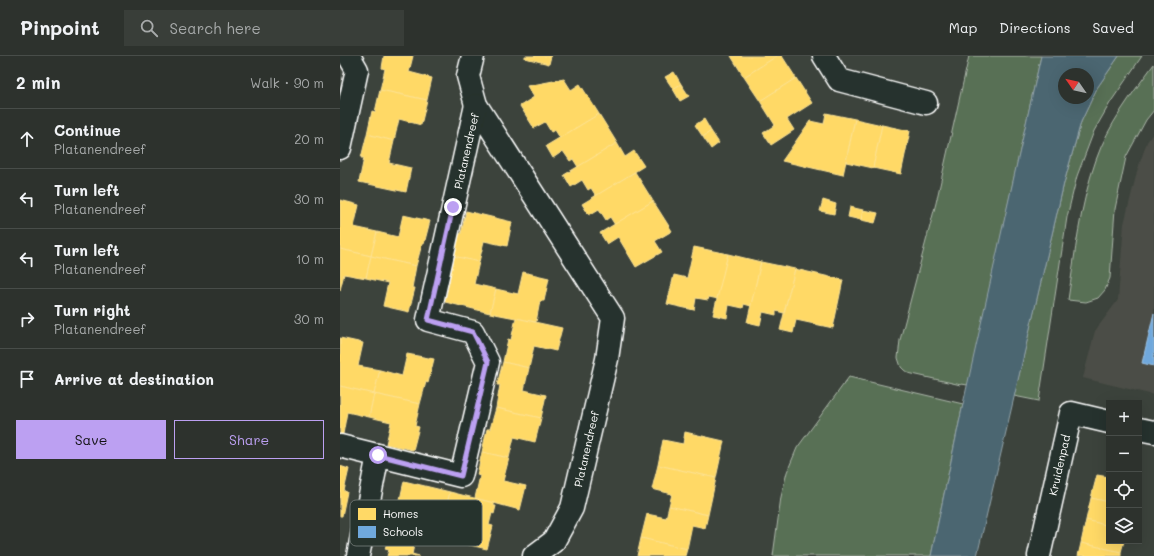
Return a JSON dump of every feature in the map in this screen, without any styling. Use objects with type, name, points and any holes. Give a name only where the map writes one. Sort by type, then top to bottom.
[{"type":"street","points":[[340,148],[357,70],[349,56]]},
{"type":"street","name":"Platanendreef","points":[[473,56],[468,76],[476,105],[613,318],[607,359],[572,508],[557,549],[534,556]]},
{"type":"street","points":[[824,56],[839,80],[926,103]]},
{"type":"street","name":"Platanendreef","points":[[340,446],[461,476],[488,362],[473,332],[428,320],[476,105]]},
{"type":"street","name":"Kruidenpad","points":[[1039,556],[1071,413],[1106,421]]},
{"type":"street","points":[[1142,430],[1154,432]]},
{"type":"street","points":[[369,500],[378,455]]},
{"type":"street","points":[[358,556],[360,546]]},
{"type":"shaded area","points":[[1154,132],[1154,395],[1083,378],[1095,331],[1118,300],[1124,224],[1138,168],[1147,142]]},
{"type":"green space","points":[[969,56],[1041,56],[968,385],[961,385],[908,373],[901,367],[898,358],[900,340],[936,203]]},
{"type":"green space","points":[[1119,56],[1142,56],[1110,103],[1094,131],[1077,176],[1067,217],[1039,401],[1014,396],[1064,183],[1081,122],[1089,104],[1094,104],[1094,94]]},
{"type":"green space","points":[[1154,64],[1154,110],[1146,120],[1126,157],[1115,209],[1110,278],[1105,290],[1098,298],[1086,302],[1068,300],[1082,212],[1090,177],[1096,160],[1114,122],[1129,98]]},
{"type":"green space","points":[[849,377],[963,404],[931,556],[773,556],[781,497],[787,472],[797,448]]},
{"type":"water","points":[[1041,56],[1119,56],[1094,94],[1094,68],[1058,68],[1058,104],[1089,104],[1081,122],[1064,183],[977,556],[931,556],[963,404]]},
{"type":"building: Homes","points":[[384,56],[413,56],[409,72],[432,78],[427,100],[380,90],[385,69],[382,68]]},
{"type":"building: Homes","points":[[525,56],[551,56],[549,64],[525,58]]},
{"type":"building: Homes","points":[[731,56],[777,56],[744,77]]},
{"type":"building: Homes","points":[[777,56],[782,56],[796,78],[760,101],[744,77]]},
{"type":"building: Homes","points":[[674,72],[681,84],[673,89],[665,77]]},
{"type":"building: Homes","points":[[796,78],[812,103],[787,119],[794,130],[771,145],[763,133],[775,125],[760,101]]},
{"type":"building: Homes","points":[[564,79],[571,90],[580,84],[599,114],[560,138],[555,130],[551,132],[545,122],[534,128],[520,106],[534,97],[527,86]]},
{"type":"building: Homes","points":[[681,84],[689,96],[680,101],[673,89]]},
{"type":"building: Homes","points":[[380,90],[427,100],[421,125],[399,119],[394,141],[367,134],[372,111],[375,112]]},
{"type":"building: Homes","points":[[826,113],[855,119],[843,175],[782,161],[810,121],[824,124]]},
{"type":"building: Homes","points":[[599,114],[617,143],[578,167],[573,159],[570,161],[563,151],[553,158],[546,146]]},
{"type":"building: Homes","points":[[704,119],[711,131],[703,137],[695,125]]},
{"type":"building: Homes","points":[[855,119],[882,125],[873,168],[846,162]]},
{"type":"building: Homes","points":[[882,125],[910,131],[901,174],[873,168]]},
{"type":"building: Homes","points":[[711,131],[719,143],[711,149],[703,137]]},
{"type":"building: Homes","points":[[367,134],[394,141],[389,163],[411,168],[406,192],[359,182],[364,158],[361,158]]},
{"type":"building: Homes","points":[[617,143],[625,157],[634,151],[644,166],[596,196],[591,188],[588,190],[582,180],[571,187],[564,175]]},
{"type":"building: Homes","points":[[635,172],[653,201],[615,225],[610,217],[606,220],[599,209],[589,215],[582,204]]},
{"type":"building: Homes","points":[[340,200],[359,205],[354,227],[377,232],[371,256],[340,249]]},
{"type":"building: Homes","points":[[823,200],[836,204],[834,214],[820,211]]},
{"type":"building: Homes","points":[[653,201],[672,231],[655,241],[662,252],[636,267],[618,237],[607,244],[600,233]]},
{"type":"building: Homes","points":[[850,207],[863,210],[861,220],[848,217]]},
{"type":"building: Homes","points":[[863,210],[878,213],[875,223],[861,220]]},
{"type":"building: Homes","points":[[466,211],[512,222],[507,246],[484,241],[479,262],[453,256],[458,233],[461,234]]},
{"type":"building: Homes","points":[[403,215],[430,221],[416,266],[371,256],[377,232],[398,237]]},
{"type":"building: Homes","points":[[694,247],[728,254],[718,299],[709,297],[708,300],[696,298],[694,310],[667,304],[674,275],[687,278]]},
{"type":"building: Homes","points":[[340,249],[371,256],[366,278],[344,274],[340,290]]},
{"type":"building: Homes","points":[[728,254],[761,262],[751,306],[744,304],[743,308],[729,305],[727,318],[713,315]]},
{"type":"building: Homes","points":[[371,256],[416,266],[412,288],[415,288],[409,312],[383,306],[388,283],[366,278]]},
{"type":"building: Homes","points":[[453,256],[479,262],[474,284],[496,289],[490,313],[445,302],[450,279],[447,279]]},
{"type":"building: Homes","points":[[761,262],[795,269],[784,313],[776,311],[776,315],[763,312],[760,325],[747,322]]},
{"type":"building: Homes","points":[[795,269],[843,280],[833,328],[796,320],[793,333],[780,330]]},
{"type":"building: Homes","points":[[523,272],[549,278],[544,301],[540,301],[536,322],[490,313],[496,289],[518,294]]},
{"type":"building: Homes","points":[[516,318],[562,328],[556,351],[534,346],[529,368],[503,362],[508,339],[511,340]]},
{"type":"building: Homes","points":[[340,338],[363,343],[358,366],[380,370],[374,394],[340,386]]},
{"type":"building: Homes","points":[[407,354],[434,359],[428,383],[426,382],[420,404],[374,394],[380,370],[402,376]]},
{"type":"building: Homes","points":[[503,362],[529,368],[524,390],[546,395],[541,418],[496,408],[500,385],[497,385]]},
{"type":"building: Homes","points":[[340,386],[374,394],[369,417],[347,412],[343,434],[340,434]]},
{"type":"building: Homes","points":[[374,394],[420,404],[415,426],[419,427],[413,450],[386,444],[391,422],[369,417]]},
{"type":"building: Homes","points":[[496,408],[541,418],[535,442],[514,437],[509,458],[482,452],[487,429],[490,429]]},
{"type":"building: Homes","points":[[685,432],[724,441],[716,478],[658,465],[663,440],[683,444]]},
{"type":"building: Homes","points":[[482,452],[509,458],[503,481],[526,486],[520,510],[475,498],[480,476],[477,475]]},
{"type":"building: Homes","points":[[658,465],[716,478],[708,515],[669,506],[672,494],[652,489]]},
{"type":"building: Homes","points":[[340,466],[349,469],[344,491],[347,492],[342,516],[340,516]]},
{"type":"building: Homes","points":[[1097,475],[1106,476],[1106,501],[1091,498]]},
{"type":"building: Homes","points":[[404,481],[450,492],[448,500],[400,500]]},
{"type":"building: Homes","points":[[450,492],[482,500],[448,500]]},
{"type":"building: Homes","points":[[1091,498],[1106,501],[1106,525],[1086,520]]},
{"type":"building: Homes","points":[[482,500],[494,503],[494,506],[496,506],[494,514],[492,513],[489,525],[493,526],[487,549],[474,546],[482,546]]},
{"type":"building: Homes","points":[[669,506],[708,515],[705,528],[692,525],[687,549],[641,538],[647,514],[666,518]]},
{"type":"building: Homes","points":[[1086,520],[1106,525],[1106,544],[1123,544],[1121,552],[1081,543]]},
{"type":"building: Homes","points":[[641,538],[687,549],[685,556],[637,556]]},
{"type":"building: Homes","points":[[1081,543],[1121,552],[1121,556],[1078,556]]},
{"type":"building: Homes","points":[[386,546],[414,546],[412,554],[419,556],[387,556],[389,550],[385,549]]},
{"type":"building: Schools","points":[[1154,313],[1154,366],[1142,363]]},
{"type":"route","points":[[378,455],[461,476],[488,362],[473,332],[428,320],[453,207]]}]
